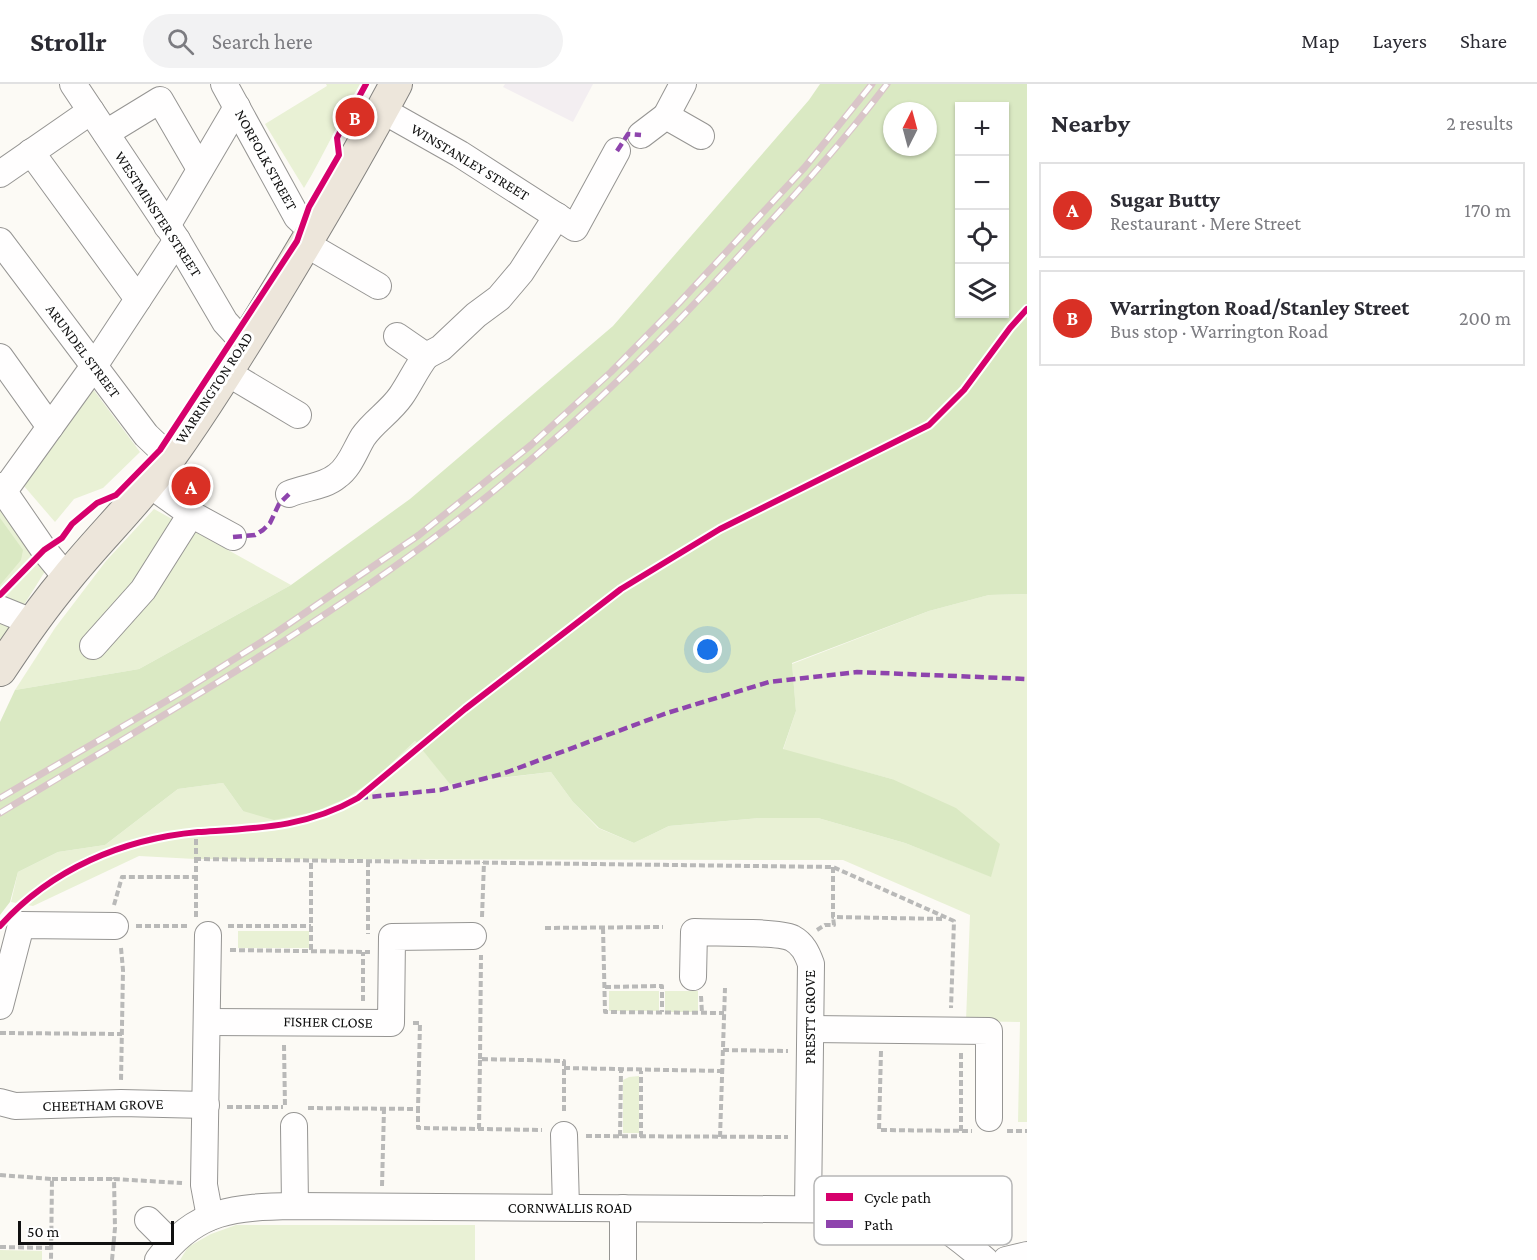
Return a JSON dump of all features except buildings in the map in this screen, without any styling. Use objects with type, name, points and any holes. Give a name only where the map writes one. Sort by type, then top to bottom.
[{"type":"main road","name":"WARRINGTON ROAD","points":[[0,670],[32,622],[67,578],[170,457],[309,238],[389,97]]},
{"type":"street","name":"WESTMINSTER STREET","points":[[73,84],[172,233],[225,322],[236,334],[247,339]]},
{"type":"street","name":"NORFOLK STREET","points":[[224,84],[309,238],[378,286]]},
{"type":"street","points":[[641,135],[666,116],[683,84]]},
{"type":"street","name":"WINSTANLEY STREET","points":[[389,97],[460,154],[566,222]]},
{"type":"street","points":[[106,133],[160,100],[200,169]]},
{"type":"street","points":[[67,578],[44,550],[2,488],[94,366],[138,298],[172,233],[200,169],[237,107]]},
{"type":"street","points":[[0,174],[91,111]]},
{"type":"street","points":[[666,116],[701,136]]},
{"type":"street","points":[[289,494],[337,477],[345,470],[363,437],[389,411],[426,356],[441,348],[476,315],[499,298],[566,222],[617,151]]},
{"type":"street","points":[[31,152],[138,298]]},
{"type":"street","name":"ARUNDEL STREET","points":[[0,241],[146,435],[170,457]]},
{"type":"street","points":[[397,336],[426,356]]},
{"type":"street","points":[[0,357],[50,427]]},
{"type":"street","points":[[226,372],[298,415]]},
{"type":"street","points":[[148,484],[191,514],[233,537]]},
{"type":"street","points":[[93,646],[143,590],[191,514]]},
{"type":"street","points":[[0,609],[32,622]]},
{"type":"street","points":[[0,1006],[21,925],[111,926]]},
{"type":"street","name":"PRESTT GROVE","points":[[693,977],[694,932],[783,935],[791,938],[803,948],[810,964],[808,1209]]},
{"type":"street","points":[[380,952],[392,937],[479,936]]},
{"type":"street","points":[[210,1217],[204,1185],[207,1022],[212,937]]},
{"type":"street","name":"FISHER CLOSE","points":[[207,1022],[391,1023],[380,952]]},
{"type":"street","points":[[810,1040],[881,1030],[989,1031],[989,1126]]},
{"type":"street","name":"CHEETHAM GROVE","points":[[1,1110],[15,1106],[121,1103],[206,1106]]},
{"type":"street","points":[[295,1112],[295,1206]]},
{"type":"street","points":[[564,1135],[566,1208]]},
{"type":"street","name":"CORNWALLIS ROAD","points":[[165,1251],[196,1223],[210,1217],[250,1208],[295,1206],[814,1209]]},
{"type":"street","points":[[623,1208],[623,1260]]},
{"type":"street","points":[[148,1220],[165,1251]]},
{"type":"street","name":"CORNWALLIS ROAD","points":[[966,1245],[985,1260]]},
{"type":"street","points":[[1006,1260],[1027,1255]]},
{"type":"path","points":[[111,926],[196,926],[196,832]]},
{"type":"path","points":[[186,834],[207,832]]},
{"type":"path","points":[[195,859],[833,867],[954,921],[955,1031],[961,1131]]},
{"type":"path","points":[[311,860],[311,950]]},
{"type":"path","points":[[212,937],[311,950],[380,952],[368,861]]},
{"type":"path","points":[[479,1129],[479,936],[484,862]]},
{"type":"path","points":[[833,867],[833,917],[949,919]]},
{"type":"path","points":[[121,1103],[123,970],[120,938],[111,926],[122,878],[195,878]]},
{"type":"path","points":[[212,937],[311,926]]},
{"type":"path","points":[[545,928],[663,927]]},
{"type":"path","points":[[603,928],[605,1012],[724,1013]]},
{"type":"path","points":[[362,1023],[363,952]]},
{"type":"path","points":[[605,987],[662,986],[662,1012]]},
{"type":"path","points":[[720,1137],[724,988]]},
{"type":"path","points":[[284,1021],[295,1112]]},
{"type":"path","points":[[391,1023],[420,1023],[418,1128],[540,1129],[564,1135],[641,1137],[809,1137]]},
{"type":"path","points":[[881,1030],[879,1130],[961,1131],[989,1126],[1027,1131]]},
{"type":"path","points":[[0,1033],[123,1034]]},
{"type":"path","points":[[723,1050],[810,1040]]},
{"type":"path","points":[[480,1059],[564,1061],[564,1135]]},
{"type":"path","points":[[564,1068],[722,1071]]},
{"type":"path","points":[[620,1136],[621,1070]]},
{"type":"path","points":[[641,1071],[641,1137]]},
{"type":"path","points":[[206,1106],[295,1112],[418,1109]]},
{"type":"path","points":[[382,1207],[384,1109]]},
{"type":"path","points":[[0,1175],[52,1179],[114,1179]]},
{"type":"path","points":[[51,1260],[52,1179]]},
{"type":"path","points":[[0,1247],[51,1248]]},
{"type":"shaded area","points":[[505,84],[593,84],[573,122],[503,87]]},
{"type":"green space","points":[[326,84],[360,84],[304,188],[265,124],[327,86]]},
{"type":"green space","points":[[820,84],[1027,84],[1027,594],[989,595],[929,611],[792,663],[796,711],[783,749],[892,779],[956,808],[1000,844],[991,877],[905,843],[818,818],[760,818],[669,826],[634,843],[599,828],[573,802],[551,772],[450,784],[415,741],[377,777],[347,798],[314,812],[274,820],[243,811],[223,783],[178,789],[105,845],[58,852],[18,872],[10,902],[0,915],[0,722],[15,690],[139,669],[291,585],[410,499],[613,326],[809,100]]},
{"type":"green space","points":[[90,385],[140,452],[103,488],[74,499],[55,522],[18,479]]},
{"type":"green space","points":[[0,486],[49,565],[0,643]]},
{"type":"green space","points":[[154,509],[291,585],[139,669],[15,690],[55,628],[106,561]]},
{"type":"green space","points":[[0,518],[23,550],[21,560],[0,585]]},
{"type":"green space","points":[[1027,594],[1027,1122],[1018,1122],[1020,1022],[966,1021],[970,915],[843,860],[195,859],[139,856],[33,906],[11,902],[18,872],[58,852],[105,845],[178,789],[223,783],[243,811],[377,777],[415,741],[451,784],[551,772],[573,802],[598,828],[634,843],[669,826],[760,818],[818,818],[905,843],[990,876],[892,779],[783,750],[796,711],[792,664],[929,611],[989,595]]},
{"type":"green space","points":[[238,931],[309,931],[309,948],[238,948]]},
{"type":"green space","points":[[609,991],[659,991],[659,1011],[609,1011]]},
{"type":"green space","points":[[665,991],[698,991],[698,1012],[665,1012]]},
{"type":"green space","points":[[639,1076],[639,1133],[623,1133],[623,1080]]},
{"type":"green space","points":[[236,1225],[475,1225],[475,1260],[180,1260],[188,1247],[211,1234]]},
{"type":"green space","points":[[0,1250],[42,1251],[42,1260],[0,1260]]},
{"type":"railway","points":[[0,798],[180,693],[274,634],[419,535],[531,445],[611,372],[679,303],[805,167],[872,84]]},
{"type":"railway","points":[[0,813],[217,683],[324,615],[427,543],[513,475],[554,440],[673,327],[801,187],[887,84]]},
{"type":"marked path","points":[[617,151],[628,134],[641,135]]},
{"type":"marked path","points":[[233,537],[255,535],[263,530],[270,523],[279,504],[289,494]]},
{"type":"marked path","points":[[359,798],[440,790],[502,774],[667,713],[769,682],[857,672],[1027,679]]},
{"type":"cycle path","points":[[0,595],[44,550],[62,538],[72,524],[97,503],[116,495],[160,450],[297,241],[309,207],[339,155],[337,138],[366,84]]},
{"type":"cycle path","points":[[0,926],[42,888],[90,860],[116,850],[170,836],[300,821],[338,808],[358,798],[465,709],[621,589],[720,529],[929,425],[964,390],[1027,309]]},
{"type":"place","name":"Warrington Road/Stanley Street","points":[[355,117]]},
{"type":"place","name":"Sugar Butty","points":[[191,486]]}]
